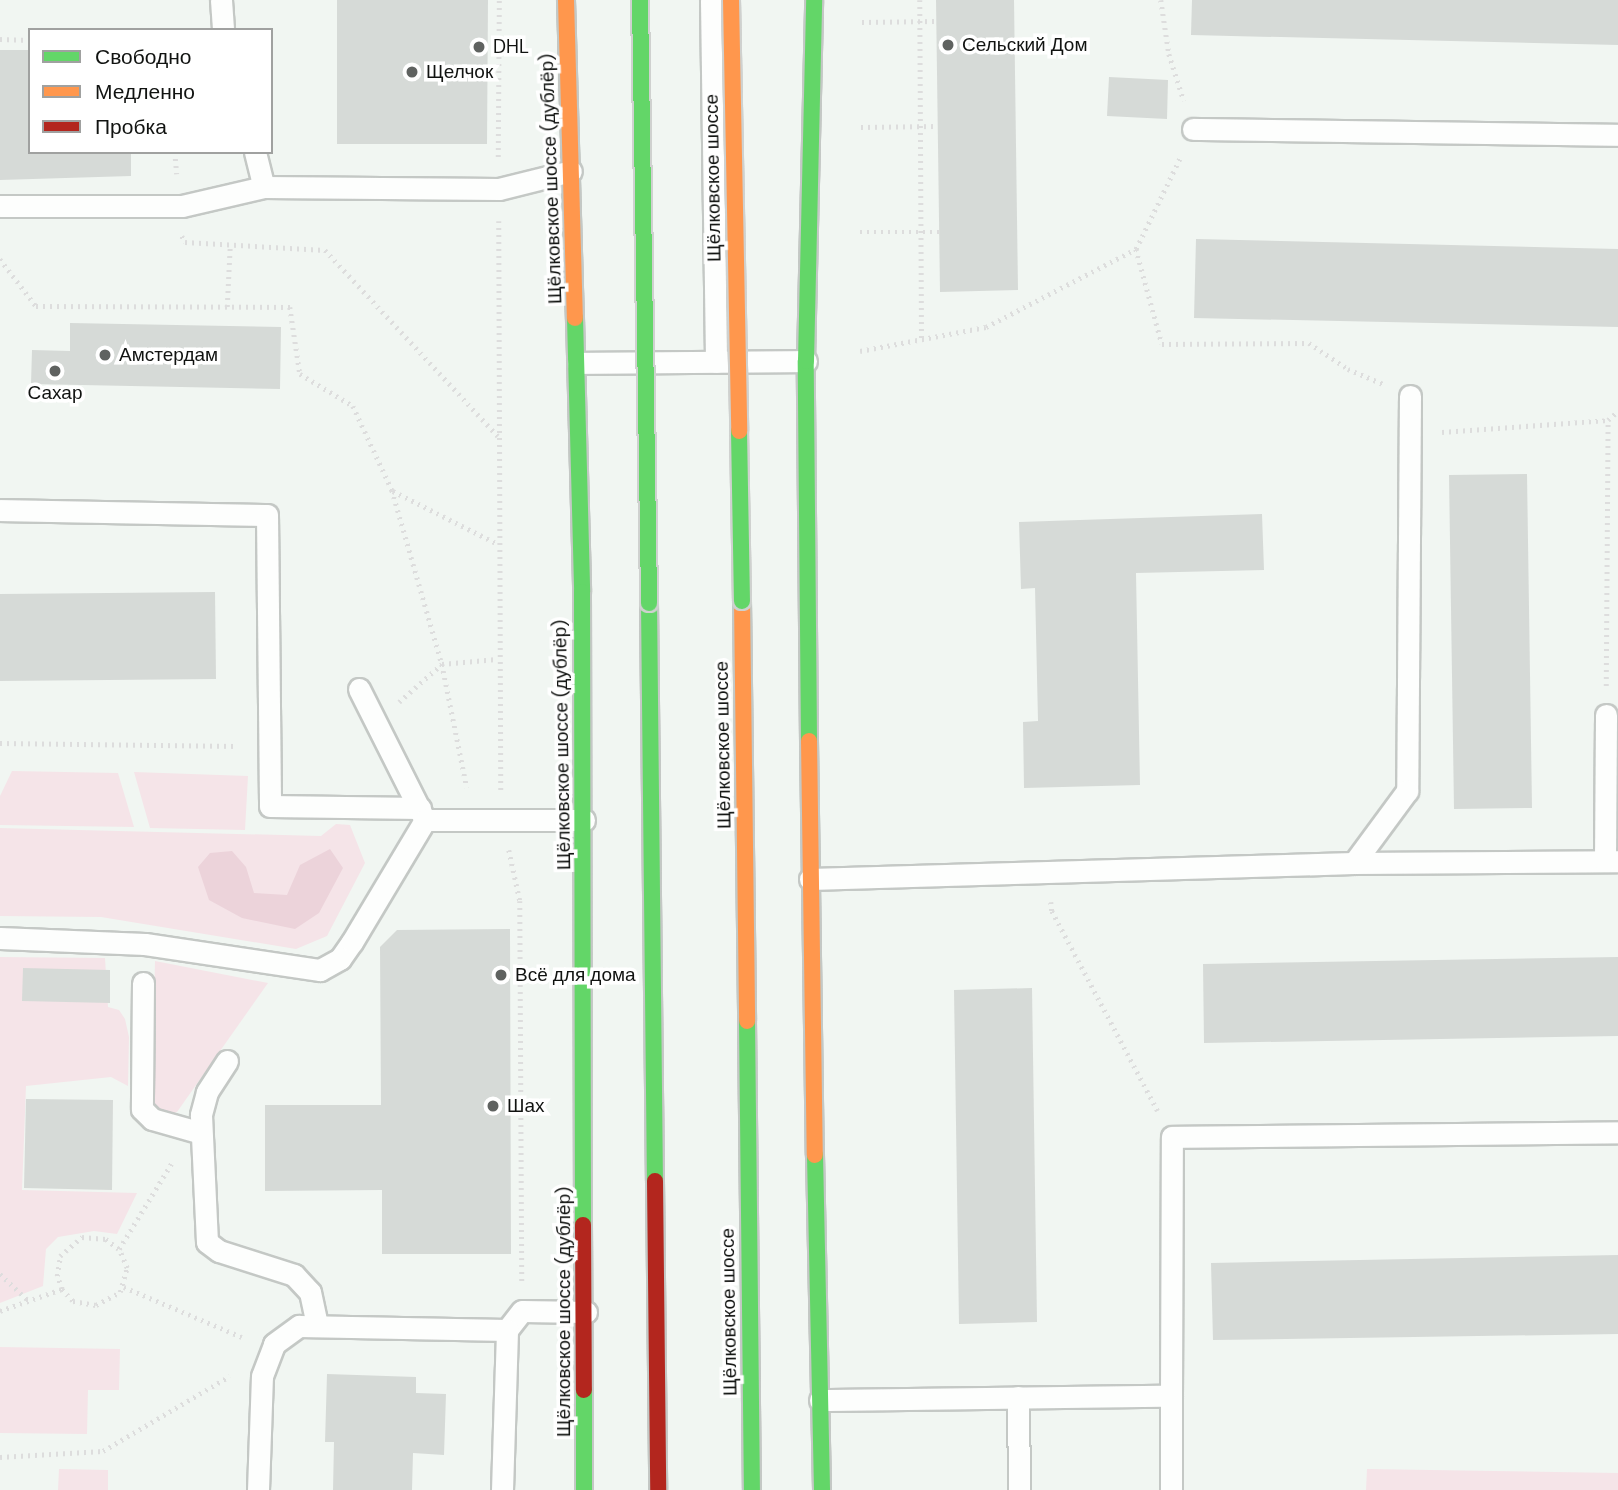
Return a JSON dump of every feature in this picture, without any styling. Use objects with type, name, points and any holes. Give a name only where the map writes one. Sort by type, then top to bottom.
[{"type":"main road","name":"Щёлковское шоссе (дублёр)","points":[[566,0],[578,363],[584,820],[586,1312],[583,1490]]},
{"type":"main road","points":[[640,0],[658,1490]]},
{"type":"main road","name":"Щёлковское шоссе","points":[[731,0],[742,601],[752,1490]]},
{"type":"main road","points":[[814,0],[806,360],[810,879],[822,1490]]},
{"type":"lane","points":[[221,0],[223,28]]},
{"type":"lane","points":[[654,0],[660,362]]},
{"type":"lane","points":[[710,0],[716,362]]},
{"type":"lane","points":[[1194,130],[1618,135]]},
{"type":"lane","points":[[256,154],[264,187]]},
{"type":"lane","points":[[0,206],[167,205],[264,187],[499,189],[571,171]]},
{"type":"lane","points":[[578,363],[806,360]]},
{"type":"lane","points":[[1354,863],[1408,790],[1410,396]]},
{"type":"lane","points":[[0,510],[267,515],[270,806],[473,819],[584,820]]},
{"type":"lane","points":[[359,690],[378,721],[422,814]]},
{"type":"lane","points":[[810,879],[1354,863],[1612,861],[1606,715]]},
{"type":"lane","points":[[0,938],[145,944],[320,970],[340,959],[352,942],[422,814]]},
{"type":"lane","points":[[143,983],[142,1109],[152,1119],[195,1133]]},
{"type":"lane","points":[[227,1061],[202,1102],[195,1133],[207,1242],[219,1251],[294,1275],[310,1292],[317,1325]]},
{"type":"lane","points":[[1171,1490],[1172,1137],[1618,1132]]},
{"type":"lane","points":[[502,1490],[507,1330],[522,1311],[586,1312]]},
{"type":"lane","points":[[258,1490],[262,1376],[272,1350],[299,1326],[507,1330]]},
{"type":"lane","points":[[820,1401],[1171,1396]]},
{"type":"lane","points":[[1018,1397],[1019,1490]]},
{"type":"path","points":[[499,0],[497,659],[501,819],[520,901],[522,1311]]},
{"type":"path","points":[[920,0],[922,339]]},
{"type":"path","points":[[860,351],[986,327],[1136,249],[1194,130],[1169,54],[1161,0]]},
{"type":"path","points":[[862,22],[936,20]]},
{"type":"path","points":[[0,39],[28,40]]},
{"type":"path","points":[[861,127],[937,126]]},
{"type":"path","points":[[167,205],[185,242],[325,250],[498,437]]},
{"type":"path","points":[[860,232],[939,232]]},
{"type":"path","points":[[227,307],[230,244]]},
{"type":"path","points":[[1136,249],[1162,344],[1309,343],[1348,369],[1410,396]]},
{"type":"path","points":[[0,259],[36,306],[290,307],[300,374],[353,406],[392,490],[442,664],[473,819]]},
{"type":"path","points":[[1410,435],[1608,420],[1618,411]]},
{"type":"path","points":[[1606,715],[1608,420]]},
{"type":"path","points":[[392,490],[498,544]]},
{"type":"path","points":[[378,721],[442,664],[497,659]]},
{"type":"path","points":[[0,743],[270,747]]},
{"type":"path","points":[[1050,872],[1052,911],[1172,1137]]},
{"type":"path","points":[[119,1249],[195,1133]]},
{"type":"path","points":[[82,1237],[106,1239],[119,1249],[127,1268],[124,1287],[108,1302],[96,1305],[74,1301],[62,1289],[57,1276],[60,1255],[82,1237]]},
{"type":"path","points":[[0,1274],[29,1301]]},
{"type":"path","points":[[124,1287],[272,1350]]},
{"type":"path","points":[[0,1311],[62,1289]]},
{"type":"path","points":[[0,1457],[103,1451],[236,1372],[262,1376]]},
{"type":"shaded area","points":[[12,771],[118,773],[134,827],[0,825],[0,796]]},
{"type":"shaded area","points":[[134,772],[248,776],[245,830],[150,828]]},
{"type":"shaded area","points":[[336,824],[350,825],[365,863],[327,936],[296,949],[101,917],[0,916],[0,828],[321,836]]},
{"type":"shaded area","points":[[330,849],[343,868],[319,913],[295,929],[242,918],[209,900],[198,867],[210,853],[232,851],[246,867],[254,893],[287,895],[300,865]]},
{"type":"shaded area","points":[[0,957],[105,958],[108,1007],[119,1010],[125,1019],[129,1037],[128,1086],[111,1077],[26,1086],[22,1190],[137,1193],[117,1234],[94,1231],[58,1237],[46,1249],[43,1286],[0,1303]]},
{"type":"shaded area","points":[[155,961],[268,983],[177,1112],[168,1115],[152,1102]]},
{"type":"shaded area","points":[[0,1347],[120,1349],[119,1390],[88,1390],[87,1434],[0,1433]]},
{"type":"shaded area","points":[[59,1469],[108,1470],[108,1490],[58,1490]]},
{"type":"shaded area","points":[[1367,1469],[1618,1473],[1618,1490],[1366,1490]]},
{"type":"building","name":"Щелчок","points":[[337,0],[488,0],[487,144],[337,144]]},
{"type":"building","points":[[936,0],[1014,0],[1018,290],[940,292]]},
{"type":"building","points":[[1192,0],[1618,0],[1618,45],[1191,35]]},
{"type":"building","points":[[0,50],[28,50],[28,154],[131,154],[131,176],[0,180]]},
{"type":"building","points":[[1109,77],[1168,80],[1167,119],[1107,116]]},
{"type":"building","points":[[1196,239],[1618,249],[1618,327],[1194,318]]},
{"type":"building","points":[[70,323],[281,327],[280,389],[31,384],[32,350],[70,351]]},
{"type":"building","points":[[1527,474],[1532,808],[1454,809],[1449,475]]},
{"type":"building","points":[[1262,514],[1264,570],[1136,573],[1140,785],[1024,788],[1023,722],[1038,721],[1035,588],[1021,589],[1019,522]]},
{"type":"building","points":[[215,592],[216,679],[0,681],[0,594]]},
{"type":"building","points":[[510,929],[511,1254],[382,1254],[382,1190],[265,1191],[265,1105],[381,1105],[380,947],[397,930]]},
{"type":"building","points":[[1618,957],[1618,1036],[1204,1043],[1203,964]]},
{"type":"building","points":[[23,968],[110,970],[110,1003],[22,1001]]},
{"type":"building","points":[[1032,988],[1037,1322],[959,1324],[954,990]]},
{"type":"building","points":[[26,1099],[113,1100],[112,1190],[24,1188]]},
{"type":"building","points":[[1618,1255],[1618,1334],[1213,1340],[1211,1263]]},
{"type":"building","points":[[327,1374],[416,1377],[416,1393],[446,1394],[444,1455],[413,1453],[412,1490],[333,1490],[334,1442],[325,1442]]},
{"type":"traffic: fast","points":[[640,0],[649,603]]},
{"type":"traffic: fast","points":[[809,741],[806,361],[814,0]]},
{"type":"traffic: fast","points":[[575,318],[582,592],[583,1225]]},
{"type":"traffic: fast","points":[[739,431],[742,601]]},
{"type":"traffic: fast","points":[[649,603],[655,1181]]},
{"type":"traffic: fast","points":[[747,1021],[752,1490]]},
{"type":"traffic: fast","points":[[815,1155],[822,1490]]},
{"type":"traffic: fast","points":[[584,1390],[584,1490]]},
{"type":"traffic: slow","points":[[566,0],[575,318]]},
{"type":"traffic: slow","points":[[731,0],[739,431]]},
{"type":"traffic: slow","points":[[742,601],[747,1021]]},
{"type":"traffic: slow","points":[[809,741],[815,1155]]},
{"type":"traffic: jam","points":[[655,1181],[658,1490]]},
{"type":"traffic: jam","points":[[583,1225],[584,1390]]},
{"type":"place","name":"Сельский Дом","points":[[948,45]]},
{"type":"place","name":"DHL","points":[[479,47]]},
{"type":"place","name":"Щелчок","points":[[412,72]]},
{"type":"place","name":"Амстердам","points":[[105,355]]},
{"type":"place","name":"Сахар","points":[[55,371]]},
{"type":"place","name":"Всё для дома","points":[[501,975]]},
{"type":"place","name":"Шах","points":[[493,1106]]}]
